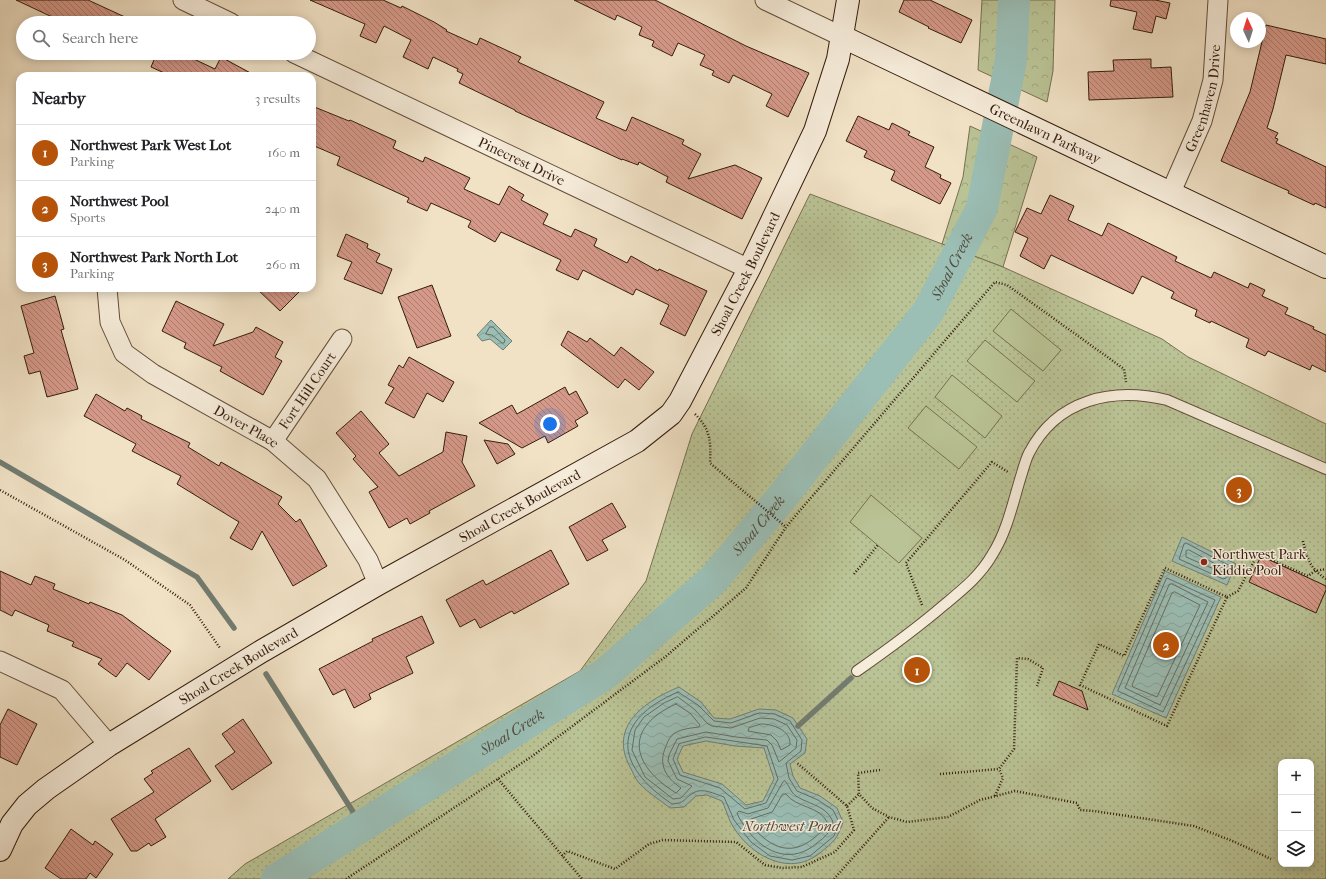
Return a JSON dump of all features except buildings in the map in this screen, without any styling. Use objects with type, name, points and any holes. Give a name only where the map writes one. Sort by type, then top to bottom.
[{"type":"street","points":[[183,0],[216,16]]},
{"type":"street","name":"Greenlawn Parkway","points":[[765,0],[978,101],[1037,131],[1171,192],[1326,267]]},
{"type":"street","name":"Shoal Creek Boulevard","points":[[0,850],[12,824],[27,805],[46,789],[109,745],[254,656],[378,584],[637,441],[671,414],[680,401],[749,270],[815,131],[834,73],[843,37],[848,0]]},
{"type":"street","name":"Greenhaven Drive","points":[[1171,192],[1202,121],[1211,87],[1218,0]]},
{"type":"street","name":"Pinecrest Drive","points":[[309,60],[749,270]]},
{"type":"street","name":"Dover Place","points":[[107,292],[110,322],[124,352],[153,374],[273,441],[316,479],[368,560],[378,584]]},
{"type":"street","name":"Fort Hill Court","points":[[273,441],[342,339]]},
{"type":"street","points":[[0,661],[62,690],[109,745]]},
{"type":"lane","points":[[858,672],[928,619],[973,581],[992,556],[1006,529],[1029,453],[1047,428],[1070,408],[1094,398],[1127,394],[1146,395],[1167,400],[1326,469]]},
{"type":"path","points":[[346,879],[531,757],[665,657],[746,588],[786,527],[995,282],[1007,285],[1124,369],[1127,394]]},
{"type":"path","points":[[695,414],[705,425],[711,440],[710,463],[786,527]]},
{"type":"path","points":[[928,619],[906,563],[992,462],[1020,480]]},
{"type":"path","points":[[0,490],[125,560],[190,605],[220,648]]},
{"type":"path","points":[[1303,541],[1307,557],[1315,571],[1326,579]]},
{"type":"path","points":[[854,574],[878,545]]},
{"type":"path","points":[[1227,597],[1165,568],[1124,656],[1099,644],[1080,685],[1167,726],[1227,597],[1238,591],[1258,554],[1308,576],[1315,571],[1326,569]]},
{"type":"path","points":[[940,774],[999,769],[1014,749],[1017,658],[1028,659],[1042,668],[1036,686]]},
{"type":"path","points":[[562,856],[567,851],[615,869],[649,844],[663,840],[718,841],[736,842],[765,865],[782,868],[802,868],[836,852],[854,830],[847,806],[796,762]]},
{"type":"path","points":[[994,796],[1003,778],[999,769]]},
{"type":"path","points":[[880,770],[858,773],[859,794],[872,808],[889,817],[907,822],[948,817],[980,800],[1015,791],[1077,803],[1080,810],[1194,826],[1235,842],[1271,859]]},
{"type":"path","points":[[498,779],[582,879]]},
{"type":"path","points":[[847,806],[859,794]]},
{"type":"path","points":[[834,879],[889,817]]},
{"type":"green space","points":[[982,0],[1055,0],[1053,71],[1047,102],[978,70]]},
{"type":"green space","points":[[970,126],[1037,157],[1003,267],[942,244],[963,177]]},
{"type":"green space","points":[[810,194],[1003,267],[1162,339],[1188,357],[1326,424],[1326,879],[228,879],[245,864],[580,671],[646,581],[692,434]]},
{"type":"green space","points":[[1011,309],[1061,350],[1043,371],[993,331]]},
{"type":"green space","points":[[985,340],[1035,381],[1017,402],[967,361]]},
{"type":"green space","points":[[952,375],[1002,416],[985,438],[935,397]]},
{"type":"green space","points":[[926,406],[977,447],[959,469],[908,428]]},
{"type":"green space","points":[[871,495],[922,538],[899,563],[850,522]]},
{"type":"water","points":[[491,320],[512,341],[503,350],[490,339],[482,341],[477,335]]},
{"type":"water","name":"Northwest Park Kiddie Pool","points":[[1182,537],[1236,564],[1227,585],[1172,561]]},
{"type":"water","points":[[1165,571],[1221,597],[1166,718],[1112,694]]},
{"type":"water","name":"Northwest Pond","points":[[679,687],[701,702],[714,718],[730,719],[759,709],[776,710],[793,718],[807,739],[805,753],[790,764],[793,776],[800,788],[820,796],[837,808],[843,822],[839,833],[829,846],[808,860],[795,863],[782,863],[769,859],[746,843],[737,833],[730,821],[722,801],[707,795],[696,796],[684,807],[670,808],[646,790],[635,777],[630,767],[624,752],[624,739],[627,727],[634,717],[643,708],[666,693]],"holes":[[[706,741],[735,746],[764,748],[774,779],[763,801],[746,805],[722,784],[683,772],[677,759],[683,746]]]},
{"type":"waterway","name":"Shoal Creek","points":[[277,879],[605,674],[713,580],[778,502],[928,312],[982,208],[1011,60],[1014,0]]},
{"type":"waterway","points":[[0,462],[197,577],[234,628]]},
{"type":"waterway","points":[[266,674],[362,826]]},
{"type":"waterway","points":[[798,726],[851,678]]},
{"type":"place","name":"Northwest Park North Lot","points":[[1239,490]]},
{"type":"place","name":"Northwest Park Kiddie Pool","points":[[1204,562]]},
{"type":"place","name":"Northwest Pool","points":[[1166,645]]},
{"type":"place","name":"Northwest Park West Lot","points":[[917,670]]}]
